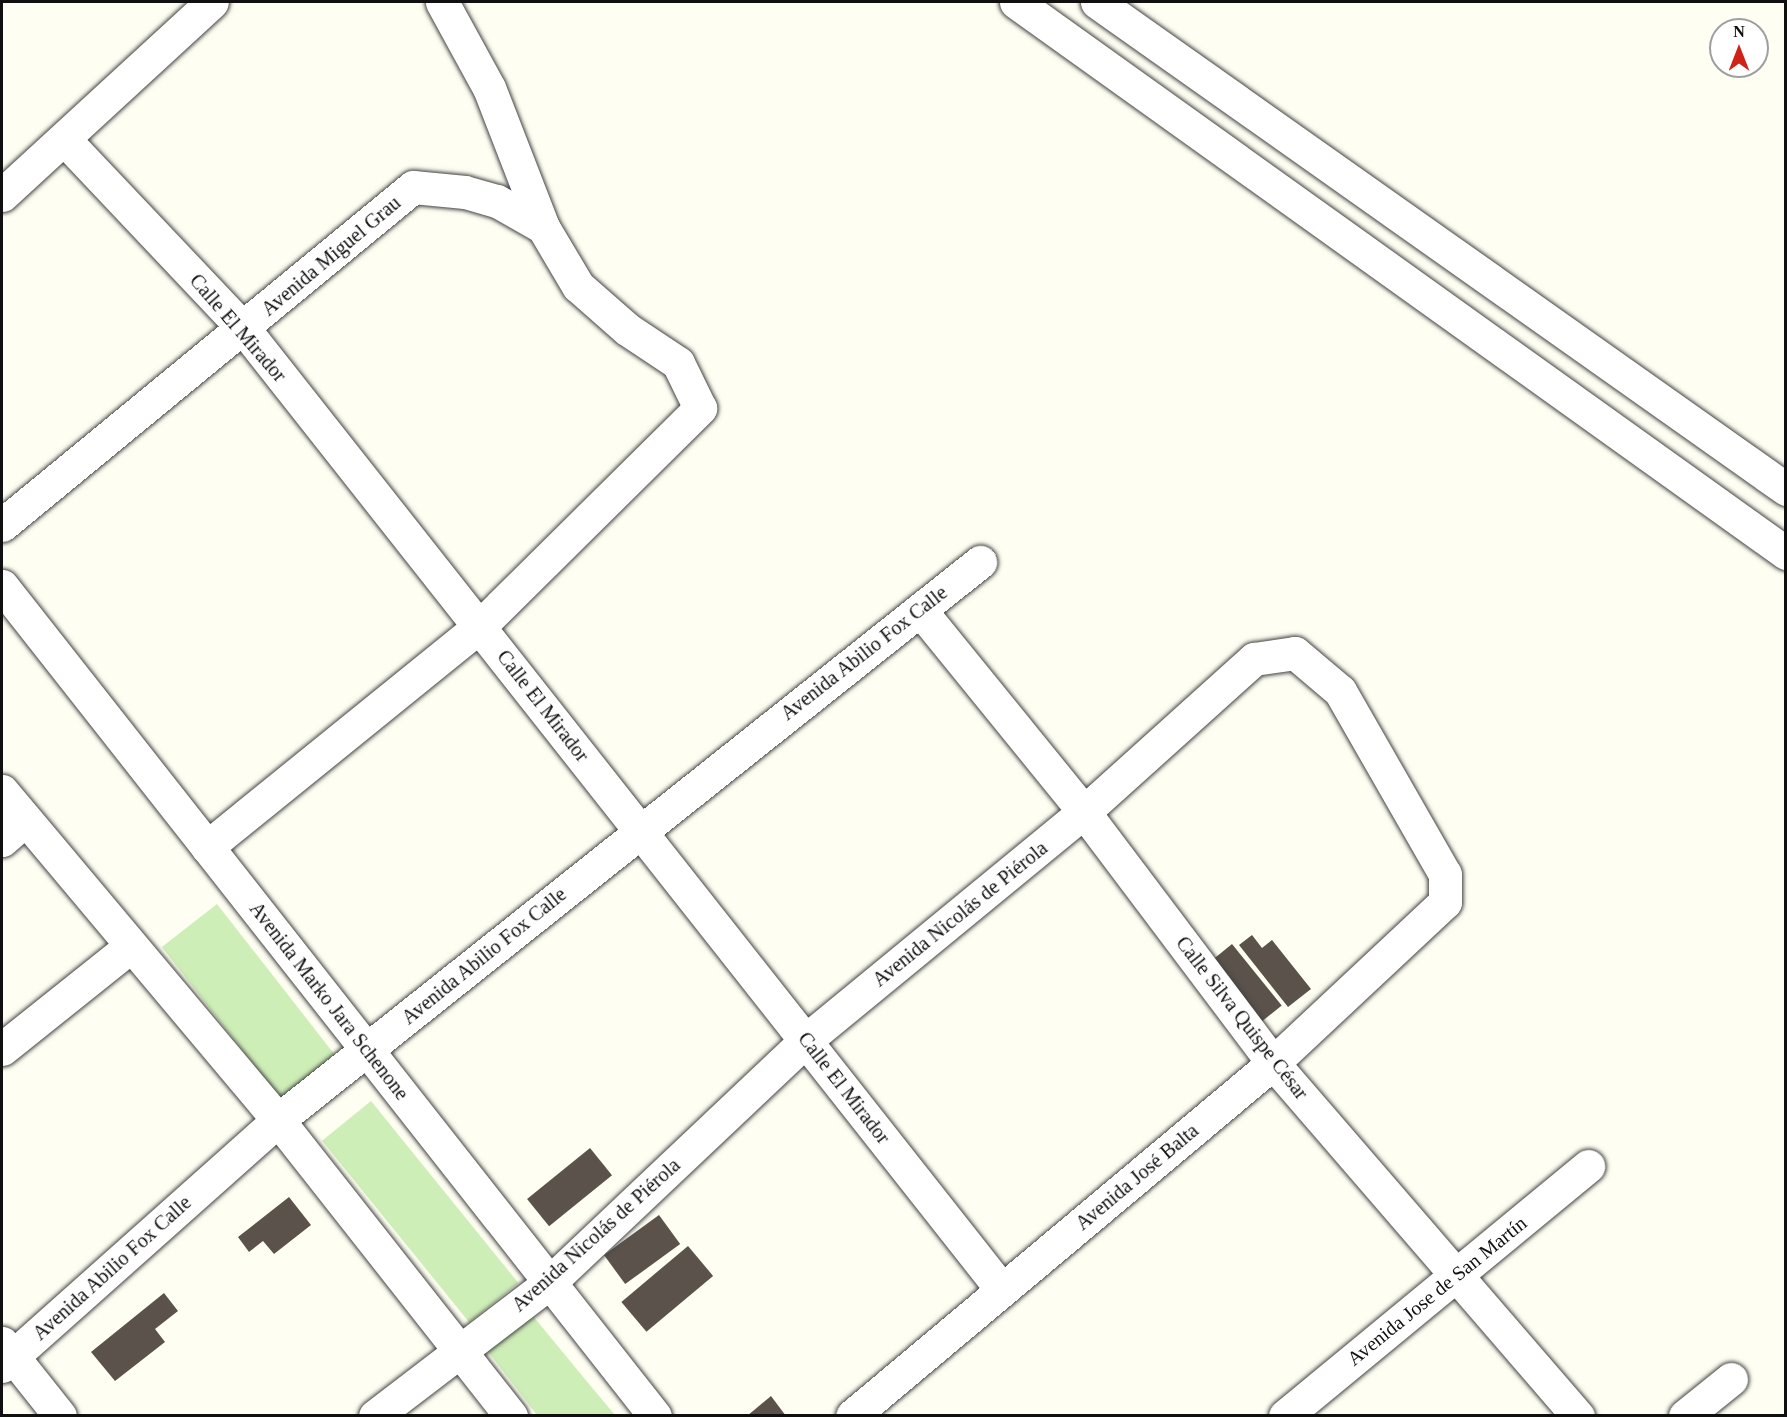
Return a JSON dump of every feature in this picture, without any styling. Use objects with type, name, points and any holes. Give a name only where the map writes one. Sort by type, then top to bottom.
[{"type":"street","points":[[2,195],[65,140],[212,2]]},
{"type":"street","points":[[207,847],[480,626],[700,408],[678,363],[627,329],[578,285],[543,228],[489,88],[442,2]]},
{"type":"street","points":[[1016,2],[1785,553]]},
{"type":"street","points":[[1097,2],[1785,489]]},
{"type":"street","name":"Calle El Mirador","points":[[65,140],[244,329],[641,829],[1002,1290]]},
{"type":"street","name":"Avenida Miguel Grau","points":[[2,525],[244,329],[413,187],[465,192],[497,201],[543,228]]},
{"type":"street","name":"Avenida Abilio Fox Calle","points":[[5,1355],[278,1120],[641,829],[980,562]]},
{"type":"street","name":"Avenida Marko Jara Schenone","points":[[2,586],[655,1416]]},
{"type":"street","name":"Calle Silva Quispe César","points":[[920,610],[1084,812],[1273,1063],[1454,1276],[1578,1416]]},
{"type":"street","name":"Avenida Nicolás de Piérola","points":[[375,1416],[549,1283],[806,1040],[1084,812],[1254,659],[1295,652],[1340,691],[1445,874],[1445,902],[1414,930]]},
{"type":"street","points":[[2,791],[13,830],[130,947],[278,1120],[511,1416]]},
{"type":"street","name":"Avenida José Balta","points":[[852,1416],[1273,1063],[1414,930]]},
{"type":"street","points":[[2,1049],[130,947]]},
{"type":"street","name":"Avenida Jose de San Martín","points":[[1285,1416],[1588,1166]]},
{"type":"street","points":[[5,1355],[60,1416]]},
{"type":"street","points":[[1685,1416],[1731,1379]]},
{"type":"green space","points":[[217,904],[341,1063],[286,1106],[162,947]]},
{"type":"green space","points":[[371,1101],[518,1283],[469,1322],[322,1141]]},
{"type":"green space","points":[[528,1310],[615,1415],[537,1415],[482,1344]]},
{"type":"building","points":[[1252,935],[1262,948],[1272,940],[1311,989],[1288,1007],[1239,945]]},
{"type":"building","points":[[1232,944],[1282,1005],[1257,1026],[1207,964]]},
{"type":"building","points":[[590,1148],[612,1175],[549,1226],[527,1199]]},
{"type":"building","points":[[289,1197],[311,1225],[274,1254],[263,1241],[249,1252],[238,1237]]},
{"type":"building","points":[[659,1215],[680,1244],[625,1284],[604,1255]]},
{"type":"building","points":[[688,1246],[713,1276],[646,1332],[621,1302]]},
{"type":"building","points":[[164,1293],[178,1311],[155,1329],[165,1342],[115,1381],[91,1352]]},
{"type":"building","points":[[771,1396],[786,1416],[747,1416]]}]
